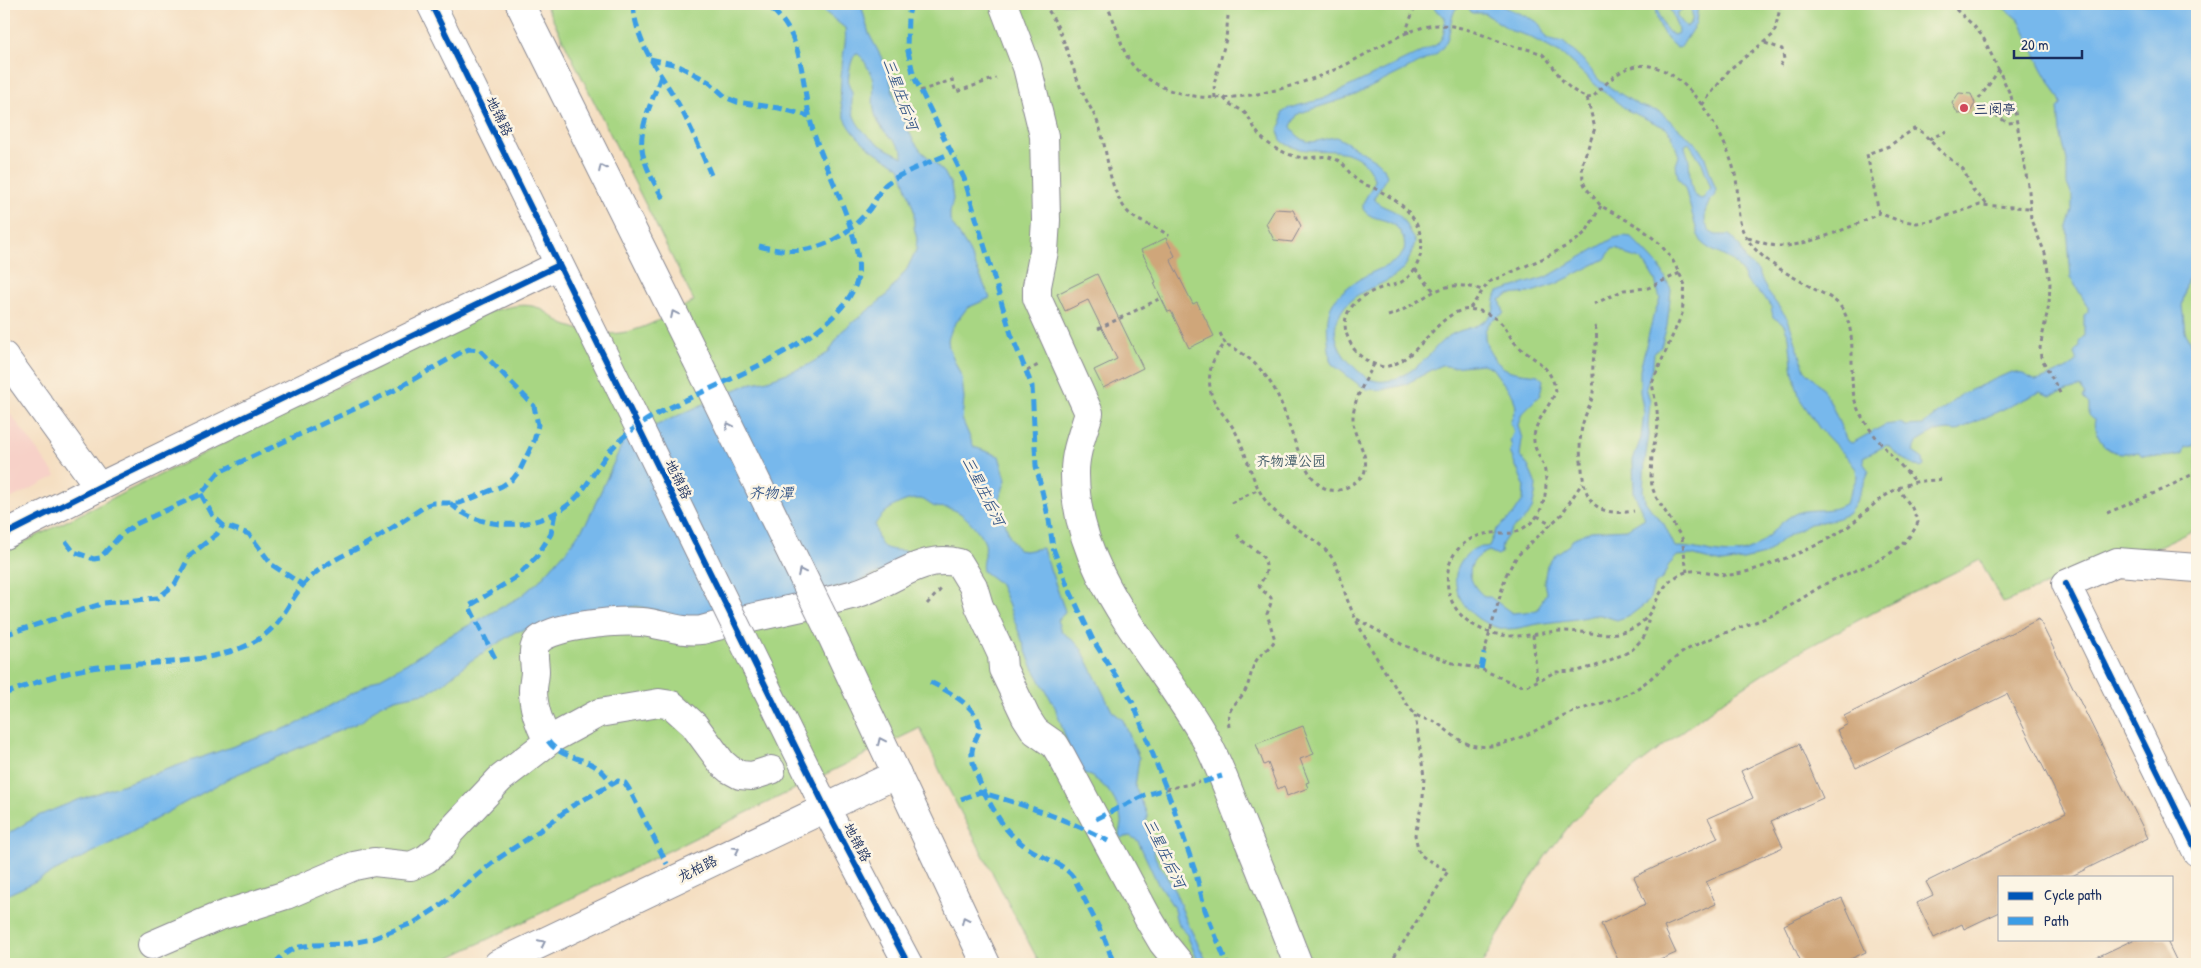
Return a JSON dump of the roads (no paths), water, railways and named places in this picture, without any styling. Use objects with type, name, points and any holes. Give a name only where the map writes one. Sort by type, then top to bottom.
[{"type":"street","name":"地锦路","points":[[431,4],[825,807],[908,964]]},
{"type":"street","points":[[520,4],[830,632],[986,964]]},
{"type":"street","points":[[1003,4],[1027,67],[1044,136],[1046,220],[1044,251],[1036,286],[1037,298],[1089,413],[1078,448],[1075,472],[1082,527],[1092,558],[1106,586],[1206,741],[1231,797],[1298,964]]},
{"type":"street","points":[[4,535],[99,487],[559,265]]},
{"type":"street","points":[[4,356],[99,487]]},
{"type":"street","points":[[548,742],[537,715],[533,690],[535,674],[534,650],[536,642],[542,638],[567,628],[615,622],[644,622],[681,630],[702,630],[854,594],[917,566],[940,560],[960,563],[973,586],[979,606],[1000,650],[1003,669],[1026,717],[1036,732],[1055,745],[1147,916],[1163,944],[1180,964]]},
{"type":"street","points":[[2197,568],[2117,562],[2066,584],[2197,852]]},
{"type":"street","points":[[152,946],[217,917],[286,895],[354,866],[374,862],[411,866],[426,859],[442,846],[449,833],[500,779],[567,729],[599,713],[659,703],[672,705],[684,714],[729,769],[740,775],[752,776],[771,770]]},
{"type":"street","name":"龙柏路","points":[[498,964],[897,774]]},
{"type":"water","name":"齐物潭","points":[[815,4],[825,4],[832,9],[840,4],[861,4],[869,34],[887,68],[896,104],[913,140],[921,151],[944,172],[951,185],[953,199],[950,221],[967,247],[990,298],[967,308],[952,328],[948,340],[949,348],[962,378],[964,399],[962,419],[974,447],[999,456],[1006,480],[998,502],[1010,537],[1018,550],[1043,549],[1065,611],[1057,620],[1061,631],[1082,650],[1112,711],[1123,720],[1139,758],[1135,787],[1148,816],[1146,827],[1156,859],[1174,889],[1187,922],[1208,964],[1199,964],[1187,935],[1177,922],[1173,906],[1157,882],[1138,841],[1130,836],[1122,838],[1119,836],[1121,820],[1113,797],[1096,779],[1081,772],[1072,756],[1055,707],[1031,664],[999,583],[983,571],[982,567],[986,548],[981,536],[969,521],[954,510],[934,506],[919,499],[913,499],[894,506],[875,525],[878,539],[884,547],[892,550],[906,551],[909,559],[858,582],[707,622],[637,606],[595,612],[515,632],[469,662],[445,682],[429,692],[395,699],[380,705],[362,721],[233,776],[125,836],[4,896],[4,836],[38,816],[75,801],[295,725],[520,597],[539,581],[567,550],[587,522],[624,440],[748,384],[768,380],[806,366],[828,353],[842,331],[886,296],[907,269],[916,250],[917,239],[914,227],[914,211],[900,167],[865,144],[850,128],[845,118],[840,92],[845,28]],"holes":[[[856,53],[862,57],[873,81],[873,104],[878,122],[903,151],[903,157],[878,144],[864,132],[854,117],[849,79],[850,69]]]},
{"type":"water","points":[[1433,4],[1498,4],[1536,21],[1546,38],[1563,42],[1582,59],[1600,81],[1638,105],[1660,112],[1693,141],[1704,155],[1716,190],[1705,212],[1705,223],[1710,232],[1716,235],[1729,235],[1733,238],[1740,247],[1746,261],[1758,271],[1767,291],[1788,319],[1805,370],[1818,383],[1829,399],[1847,441],[1852,443],[1885,425],[1900,423],[1906,426],[1923,425],[1962,394],[2011,372],[2023,374],[2036,381],[2066,369],[2077,360],[2074,352],[2080,346],[2079,341],[2084,336],[2084,315],[2088,312],[2088,307],[2071,278],[2067,227],[2072,210],[2072,196],[2067,184],[2067,160],[2060,132],[2058,108],[2061,105],[2060,100],[2042,68],[2020,21],[1999,4],[2197,4],[2197,262],[2187,281],[2182,306],[2185,331],[2197,360],[2197,439],[2193,446],[2185,447],[2183,454],[2172,456],[2146,456],[2141,455],[2139,452],[2115,452],[2106,447],[2098,436],[2095,421],[2089,415],[2089,404],[2083,398],[2085,395],[2080,387],[2051,396],[2040,392],[1956,431],[1933,432],[1918,441],[1913,452],[1923,459],[1924,466],[1921,468],[1903,459],[1887,445],[1863,457],[1864,464],[1869,471],[1854,506],[1848,514],[1833,520],[1810,524],[1784,538],[1764,555],[1722,563],[1691,555],[1677,556],[1668,566],[1663,578],[1654,585],[1649,601],[1632,614],[1617,620],[1595,615],[1509,629],[1487,624],[1465,606],[1459,595],[1456,583],[1457,570],[1463,559],[1474,549],[1489,546],[1496,530],[1513,515],[1523,500],[1524,485],[1510,452],[1512,447],[1510,441],[1514,431],[1510,423],[1516,407],[1513,396],[1492,368],[1483,364],[1451,367],[1441,365],[1404,385],[1381,390],[1367,389],[1332,364],[1327,326],[1331,306],[1342,292],[1359,279],[1397,260],[1402,255],[1404,242],[1397,227],[1387,221],[1371,216],[1363,209],[1363,203],[1375,181],[1367,166],[1356,157],[1344,152],[1304,150],[1291,147],[1281,140],[1278,131],[1282,123],[1282,113],[1289,108],[1323,99],[1436,45],[1443,36],[1445,17],[1435,10]],"holes":[[[1467,6],[1472,13],[1484,13],[1512,31],[1528,36],[1563,55],[1599,88],[1627,110],[1666,128],[1671,133],[1679,156],[1676,165],[1678,177],[1685,188],[1698,235],[1703,244],[1733,261],[1743,273],[1746,282],[1765,298],[1771,307],[1773,317],[1784,325],[1789,337],[1793,373],[1800,399],[1820,429],[1856,469],[1857,477],[1846,503],[1834,508],[1797,513],[1785,520],[1763,541],[1751,549],[1742,552],[1732,554],[1675,547],[1664,524],[1645,501],[1643,490],[1649,435],[1650,401],[1646,387],[1653,365],[1654,352],[1661,347],[1667,326],[1671,289],[1659,266],[1631,237],[1614,238],[1547,277],[1498,292],[1492,313],[1488,318],[1478,325],[1449,336],[1408,373],[1394,379],[1387,381],[1370,379],[1346,358],[1338,344],[1335,329],[1341,312],[1348,302],[1394,277],[1402,270],[1412,253],[1415,242],[1398,214],[1382,206],[1374,198],[1387,176],[1384,168],[1377,161],[1336,137],[1312,142],[1303,140],[1294,132],[1291,126],[1300,113],[1353,96],[1435,55],[1448,38],[1456,8]],[[1689,143],[1702,163],[1711,188],[1705,197],[1701,199],[1695,196],[1690,178],[1689,160],[1685,149],[1685,145]],[[1617,248],[1627,255],[1640,259],[1646,265],[1655,280],[1660,299],[1653,317],[1640,370],[1640,392],[1644,413],[1641,438],[1633,460],[1634,493],[1645,518],[1627,529],[1591,531],[1574,538],[1547,565],[1544,582],[1546,593],[1537,611],[1512,613],[1490,597],[1485,597],[1474,585],[1470,572],[1471,566],[1481,555],[1489,551],[1498,555],[1501,553],[1502,544],[1512,529],[1526,518],[1532,509],[1536,486],[1528,466],[1520,456],[1522,439],[1518,425],[1522,413],[1540,395],[1543,380],[1538,375],[1514,372],[1501,366],[1489,350],[1485,331],[1491,322],[1504,313],[1500,300],[1508,295],[1529,293],[1556,284],[1605,259],[1612,249]]]},
{"type":"water","points":[[1655,4],[1658,4],[1662,22],[1667,30],[1674,35],[1678,33],[1678,29],[1669,4],[1698,4],[1696,23],[1681,47],[1677,48],[1667,39],[1658,23]],"holes":[[[1688,5],[1691,7],[1692,21],[1686,27],[1677,16],[1677,13]]]},
{"type":"place","name":"三阅亭","points":[[1964,108]]},
{"type":"water label","name":"三星庄后河","points":[[901,94]]},
{"type":"water label","name":"三星庄后河","points":[[984,491]]},
{"type":"water label","name":"三星庄后河","points":[[1165,853]]},
{"type":"park label","name":"齐物潭公园","points":[[1291,460]]}]
